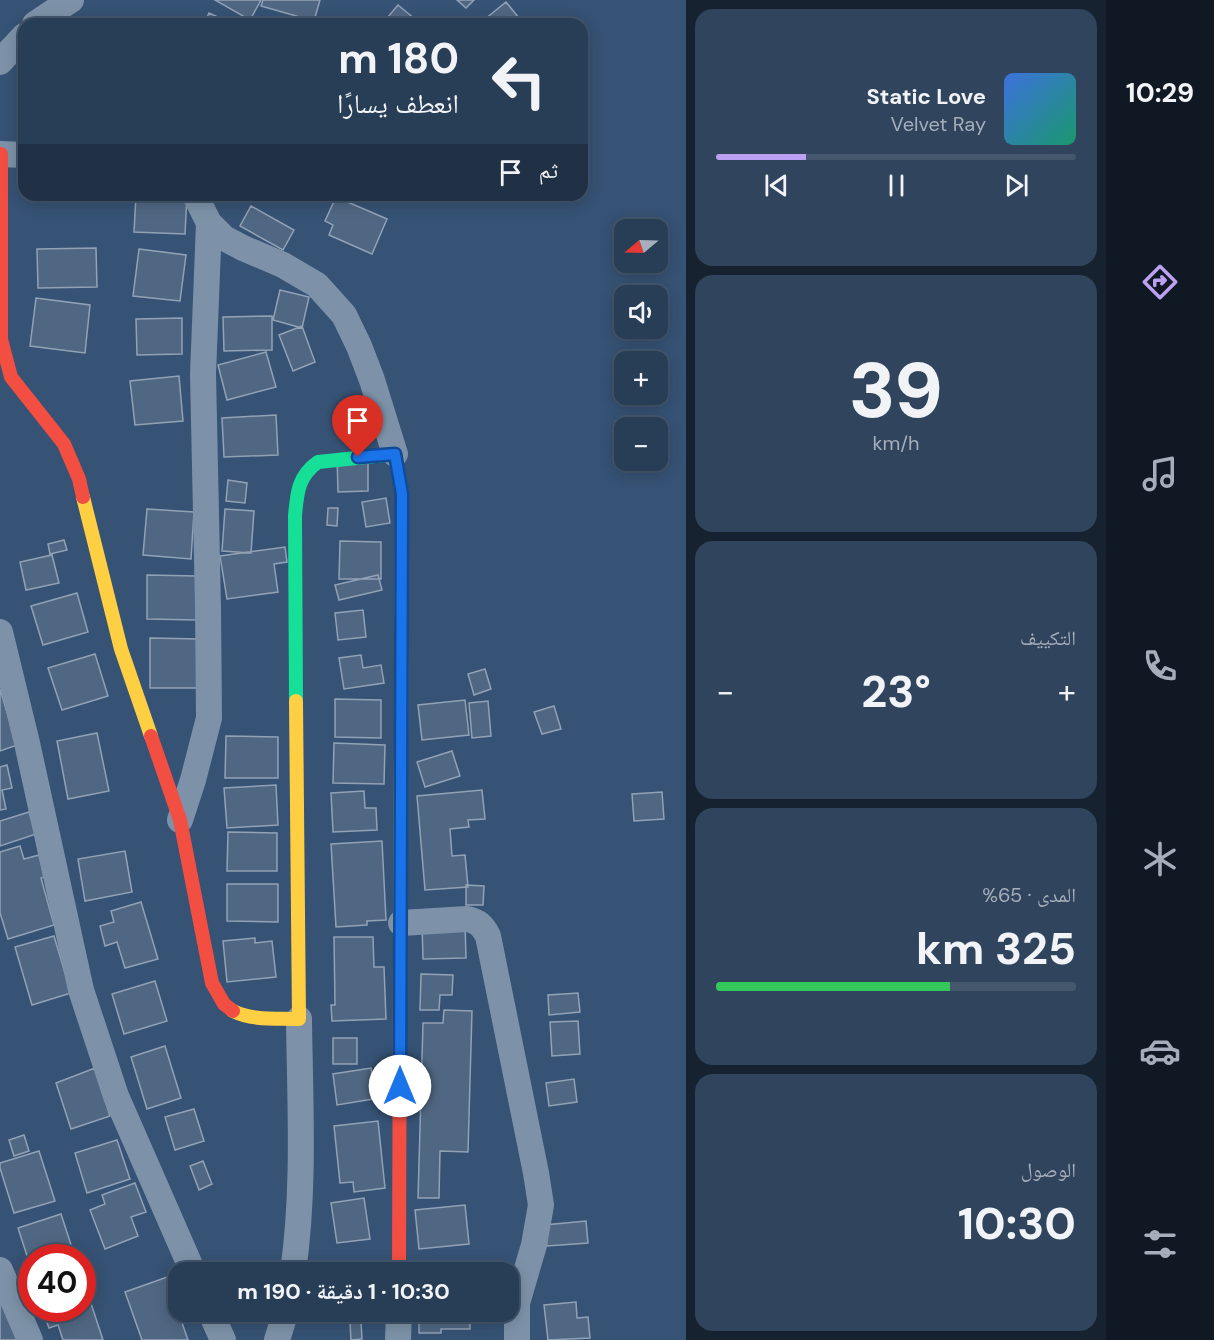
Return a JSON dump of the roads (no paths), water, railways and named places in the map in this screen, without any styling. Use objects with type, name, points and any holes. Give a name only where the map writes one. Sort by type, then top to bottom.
[{"type":"street","points":[[44,18],[71,0]]},
{"type":"street","points":[[0,62],[18,42]]},
{"type":"street","points":[[8,154],[1,339],[11,377],[64,444],[79,479],[121,649],[180,820],[212,983],[220,1000],[232,1012],[244,1016],[299,1019]]},
{"type":"street","points":[[198,201],[209,223],[224,238],[283,265],[317,285],[344,315],[372,380],[395,454],[402,494],[399,1262]]},
{"type":"street","points":[[180,820],[209,718],[203,374],[209,223]]},
{"type":"street","points":[[295,1262],[298,1239],[300,1159],[295,528],[297,492],[309,467],[318,462],[395,454]]},
{"type":"street","points":[[0,632],[27,743],[81,990],[116,1096],[189,1262]]},
{"type":"street","points":[[401,923],[475,920],[488,936],[541,1205],[534,1245],[517,1303],[517,1340]]},
{"type":"street","points":[[0,1270],[30,1340]]},
{"type":"street","points":[[215,1322],[223,1340]]},
{"type":"street","points":[[277,1340],[283,1322]]},
{"type":"street","points":[[399,1322],[399,1340]]}]
